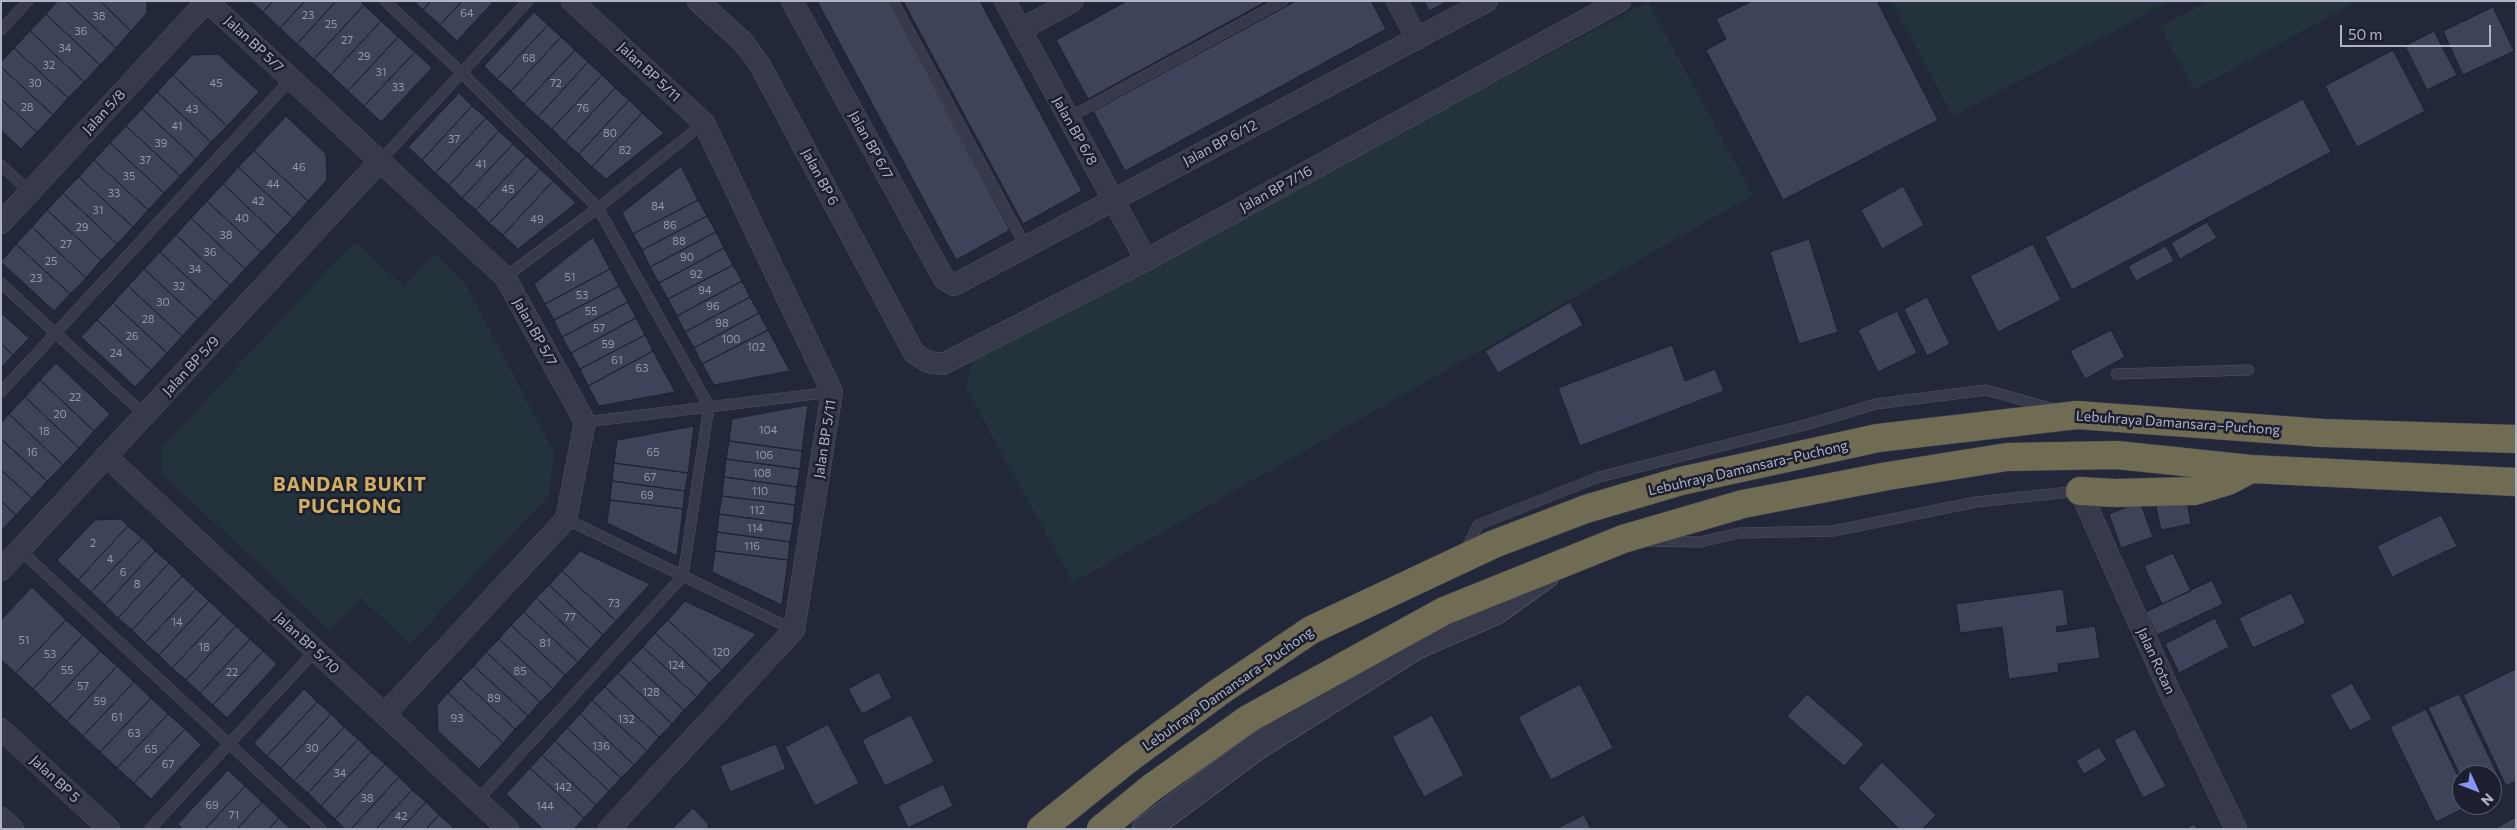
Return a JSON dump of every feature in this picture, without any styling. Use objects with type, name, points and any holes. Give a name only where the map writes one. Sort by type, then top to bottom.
[{"type":"highway","name":"Lebuhraya Damansara–Puchong","points":[[1041,829],[1150,743],[1219,692],[1311,630],[1494,544],[1586,509],[1681,481],[1878,438],[2077,415],[2316,432],[2507,438]]},
{"type":"highway","points":[[1101,829],[1150,788],[1248,719],[1444,611],[1624,539],[1743,504],[1888,476],[2008,457],[2117,455],[2251,469],[2516,482]]},
{"type":"highway","points":[[2080,491],[2194,491],[2228,482],[2251,469]]},
{"type":"street","name":"Jalan BP 5/7","points":[[207,1],[505,277],[585,422]]},
{"type":"street","name":"Jalan 5/8","points":[[1,223],[207,1]]},
{"type":"street","name":"Jalan BP 5/11","points":[[572,1],[704,123],[832,392],[794,630]]},
{"type":"street","name":"Jalan BP 6","points":[[698,1],[743,42],[760,65],[914,353],[928,362]]},
{"type":"street","name":"Jalan BP 6/7","points":[[792,1],[944,279],[954,285]]},
{"type":"street","name":"Jalan BP 6/8","points":[[1005,1],[1146,260]]},
{"type":"street","points":[[1020,30],[1073,1]]},
{"type":"street","points":[[1397,1],[1417,39]]},
{"type":"street","name":"Jalan BP 6/12","points":[[954,285],[1487,1]]},
{"type":"street","name":"Jalan BP 7/16","points":[[928,362],[942,364],[1146,260],[1620,1]]},
{"type":"street","name":"Jalan BP 5/9","points":[[1,570],[380,161]]},
{"type":"street","points":[[385,714],[566,519],[585,422]]},
{"type":"street","name":"Jalan BP 5/10","points":[[106,456],[508,829]]},
{"type":"street","name":"Jalan Rotan","points":[[2080,491],[2168,688],[2236,829]]},
{"type":"street","points":[[1146,829],[1256,747],[1416,646],[1496,611],[1560,565]]},
{"type":"street","points":[[609,829],[794,630]]},
{"type":"street","name":"Jalan BP 5","points":[[1,729],[109,829]]},
{"type":"street","points":[[1,818],[13,829]]},
{"type":"lane","points":[[1,30],[28,1]]},
{"type":"lane","points":[[385,1],[462,73],[598,208],[709,406],[683,576],[478,800]]},
{"type":"lane","points":[[380,161],[528,1]]},
{"type":"lane","points":[[893,1],[1026,247]]},
{"type":"lane","points":[[1068,118],[1283,1]]},
{"type":"lane","points":[[1,392],[291,79]]},
{"type":"lane","points":[[505,277],[598,208],[704,123]]},
{"type":"lane","points":[[1,165],[30,192]]},
{"type":"lane","points":[[1,283],[144,415]]},
{"type":"lane","points":[[2116,374],[2249,370]]},
{"type":"lane","points":[[1461,560],[1478,525],[1599,477],[1810,424],[1876,404],[1986,390],[2077,415]]},
{"type":"lane","points":[[585,422],[832,392]]},
{"type":"lane","points":[[1624,539],[1661,543],[1690,542],[1739,533],[1833,531],[1976,502],[2080,491]]},
{"type":"lane","points":[[566,519],[794,630]]},
{"type":"lane","points":[[20,550],[321,829]]},
{"type":"lane","points":[[150,829],[316,650]]},
{"type":"shaded area","points":[[1891,1],[2171,1],[1953,116]]},
{"type":"shaded area","points":[[2208,1],[2358,1],[2194,90],[2160,27]]},
{"type":"shaded area","points":[[1648,2],[1753,195],[1073,583],[966,388],[973,357]]},
{"type":"shaded area","points":[[355,241],[404,287],[434,254],[465,283],[554,452],[549,495],[410,644],[361,598],[331,631],[162,474],[161,448]]},
{"type":"building","points":[[58,1],[66,1],[116,48],[100,65],[46,14]]},
{"type":"building","points":[[66,1],[100,1],[131,31],[116,48]]},
{"type":"building","points":[[100,1],[147,1],[147,13],[131,31]]},
{"type":"building","points":[[251,1],[273,1],[263,12]]},
{"type":"building","points":[[273,1],[305,1],[280,28],[263,12]]},
{"type":"building","points":[[305,1],[336,1],[297,44],[280,28]]},
{"type":"building","points":[[336,1],[360,1],[364,5],[314,59],[297,44]]},
{"type":"building","points":[[414,1],[431,1],[423,10]]},
{"type":"building","points":[[431,1],[462,1],[440,25],[423,10]]},
{"type":"building","points":[[462,1],[494,1],[457,41],[440,25]]},
{"type":"building","points":[[817,1],[888,1],[1010,230],[956,260]]},
{"type":"building","points":[[903,1],[980,1],[1082,191],[1023,224]]},
{"type":"building","points":[[1127,1],[1267,1],[1088,99],[1056,40]]},
{"type":"building","points":[[1296,1],[1371,1],[1386,29],[1125,171],[1093,111]]},
{"type":"building","points":[[1424,1],[1448,1],[1429,11]]},
{"type":"building","points":[[1752,1],[1877,1],[1938,120],[1783,200],[1706,50],[1726,39],[1716,19]]},
{"type":"building","points":[[364,5],[381,21],[331,75],[314,59]]},
{"type":"building","points":[[2493,7],[2514,51],[2463,75],[2443,31]]},
{"type":"building","points":[[534,12],[548,25],[497,79],[484,66]]},
{"type":"building","points":[[46,14],[100,65],[84,82],[30,31]]},
{"type":"building","points":[[381,21],[398,37],[348,91],[331,75]]},
{"type":"building","points":[[548,25],[561,37],[511,91],[497,79]]},
{"type":"building","points":[[30,31],[84,82],[68,98],[14,48]]},
{"type":"building","points":[[2434,31],[2457,75],[2427,90],[2405,46]]},
{"type":"building","points":[[398,37],[415,52],[364,106],[348,91]]},
{"type":"building","points":[[561,37],[575,50],[524,104],[511,91]]},
{"type":"building","points":[[14,48],[68,98],[53,115],[1,67],[1,62]]},
{"type":"building","points":[[575,50],[588,62],[538,117],[524,104]]},
{"type":"building","points":[[2393,50],[2425,111],[2357,147],[2325,86]]},
{"type":"building","points":[[415,52],[432,68],[381,122],[364,106]]},
{"type":"building","points":[[218,54],[259,92],[227,126],[173,75],[192,55]]},
{"type":"building","points":[[588,62],[602,75],[552,129],[538,117]]},
{"type":"building","points":[[1,67],[53,115],[37,132],[1,99]]},
{"type":"building","points":[[173,75],[227,126],[211,142],[157,92]]},
{"type":"building","points":[[602,75],[615,88],[565,142],[552,129]]},
{"type":"building","points":[[615,88],[629,100],[579,154],[565,142]]},
{"type":"building","points":[[157,92],[211,142],[196,159],[142,109]]},
{"type":"building","points":[[459,93],[472,106],[422,160],[408,147]]},
{"type":"building","points":[[1,99],[37,132],[21,149],[1,130]]},
{"type":"building","points":[[2303,99],[2331,152],[2072,290],[2045,237]]},
{"type":"building","points":[[629,100],[642,113],[592,167],[579,154]]},
{"type":"building","points":[[472,106],[486,118],[435,173],[422,160]]},
{"type":"building","points":[[142,109],[196,159],[180,176],[126,126]]},
{"type":"building","points":[[642,113],[664,133],[606,179],[592,167]]},
{"type":"building","points":[[286,116],[326,154],[327,180],[308,201],[254,151]]},
{"type":"building","points":[[486,118],[499,131],[449,185],[435,173]]},
{"type":"building","points":[[126,126],[180,176],[164,193],[110,143]]},
{"type":"building","points":[[499,131],[513,144],[462,198],[449,185]]},
{"type":"building","points":[[110,143],[164,193],[148,210],[94,160]]},
{"type":"building","points":[[513,144],[526,156],[476,210],[462,198]]},
{"type":"building","points":[[254,151],[308,201],[293,218],[238,167]]},
{"type":"building","points":[[526,156],[540,169],[489,223],[476,210]]},
{"type":"building","points":[[94,160],[148,210],[133,227],[79,177]]},
{"type":"building","points":[[681,166],[698,200],[633,234],[622,213]]},
{"type":"building","points":[[238,167],[293,218],[277,235],[223,184]]},
{"type":"building","points":[[540,169],[553,181],[503,235],[489,223]]},
{"type":"building","points":[[79,177],[133,227],[117,244],[63,193]]},
{"type":"building","points":[[553,181],[576,203],[518,249],[503,235]]},
{"type":"building","points":[[223,184],[277,235],[261,252],[207,201]]},
{"type":"building","points":[[1903,186],[1924,225],[1882,249],[1861,210]]},
{"type":"building","points":[[63,193],[117,244],[101,260],[47,210]]},
{"type":"building","points":[[698,200],[707,216],[642,250],[633,234]]},
{"type":"building","points":[[207,201],[261,252],[245,269],[191,218]]},
{"type":"building","points":[[47,210],[101,260],[86,278],[32,227]]},
{"type":"building","points":[[707,216],[716,232],[650,267],[642,250]]},
{"type":"building","points":[[191,218],[245,269],[230,285],[176,235]]},
{"type":"building","points":[[2207,222],[2217,238],[2180,259],[2171,243]]},
{"type":"building","points":[[32,227],[86,278],[70,294],[16,244]]},
{"type":"building","points":[[716,232],[724,248],[659,283],[650,267]]},
{"type":"building","points":[[176,235],[230,285],[214,302],[160,252]]},
{"type":"building","points":[[593,237],[610,269],[545,304],[534,284]]},
{"type":"building","points":[[1809,239],[1838,332],[1799,344],[1770,252]]},
{"type":"building","points":[[16,244],[70,294],[54,311],[1,262]]},
{"type":"building","points":[[2033,244],[2061,300],[1998,332],[1970,276]]},
{"type":"building","points":[[2166,246],[2174,261],[2136,281],[2128,266]]},
{"type":"building","points":[[724,248],[733,265],[668,299],[659,283]]},
{"type":"building","points":[[160,252],[214,302],[198,319],[144,269]]},
{"type":"building","points":[[733,265],[742,281],[677,316],[668,299]]},
{"type":"building","points":[[144,269],[198,319],[182,336],[128,286]]},
{"type":"building","points":[[610,269],[619,286],[554,320],[545,304]]},
{"type":"building","points":[[742,281],[750,297],[685,332],[677,316]]},
{"type":"building","points":[[128,286],[182,336],[167,353],[113,303]]},
{"type":"building","points":[[619,286],[628,302],[562,337],[554,320]]},
{"type":"building","points":[[750,297],[759,313],[694,348],[685,332]]},
{"type":"building","points":[[1927,297],[1950,344],[1927,356],[1904,309]]},
{"type":"building","points":[[628,302],[636,318],[571,353],[562,337]]},
{"type":"building","points":[[1570,302],[1583,325],[1498,373],[1485,351]]},
{"type":"building","points":[[113,303],[167,353],[151,370],[97,320]]},
{"type":"building","points":[[1897,311],[1917,353],[1878,372],[1858,330]]},
{"type":"building","points":[[1,313],[29,338],[13,355],[1,344]]},
{"type":"building","points":[[759,313],[768,330],[702,364],[694,348]]},
{"type":"building","points":[[636,318],[645,335],[580,369],[571,353]]},
{"type":"building","points":[[97,320],[151,370],[135,387],[81,337]]},
{"type":"building","points":[[768,330],[790,371],[714,385],[702,364]]},
{"type":"building","points":[[2111,330],[2125,357],[2085,379],[2070,351]]},
{"type":"building","points":[[645,335],[653,351],[588,386],[580,369]]},
{"type":"building","points":[[1,344],[13,355],[1,368]]},
{"type":"building","points":[[1672,345],[1685,381],[1715,369],[1724,391],[1580,446],[1558,388]]},
{"type":"building","points":[[653,351],[675,392],[599,406],[588,386]]},
{"type":"building","points":[[56,363],[110,414],[94,431],[40,380]]},
{"type":"building","points":[[40,380],[94,431],[79,448],[25,397]]},
{"type":"building","points":[[25,397],[79,448],[63,465],[9,414]]},
{"type":"building","points":[[808,405],[802,451],[729,441],[732,419]]},
{"type":"building","points":[[9,414],[63,465],[47,481],[1,439],[1,423]]},
{"type":"building","points":[[694,426],[688,473],[614,463],[617,440]]},
{"type":"building","points":[[1,439],[47,481],[32,498],[1,470]]},
{"type":"building","points":[[729,441],[802,451],[800,469],[726,459]]},
{"type":"building","points":[[726,459],[800,469],[797,487],[724,477]]},
{"type":"building","points":[[614,463],[688,473],[685,491],[612,481]]},
{"type":"building","points":[[1,470],[32,498],[16,515],[1,501]]},
{"type":"building","points":[[724,477],[797,487],[795,505],[722,496]]},
{"type":"building","points":[[612,481],[685,491],[683,509],[610,500]]},
{"type":"building","points":[[722,496],[795,505],[793,524],[719,514]]},
{"type":"building","points":[[2186,496],[2191,524],[2161,530],[2155,503]]},
{"type":"building","points":[[610,500],[683,509],[677,556],[607,523]]},
{"type":"building","points":[[1,501],[16,515],[1,531]]},
{"type":"building","points":[[2140,502],[2153,537],[2121,548],[2109,514]]},
{"type":"building","points":[[719,514],[793,524],[790,542],[717,532]]},
{"type":"building","points":[[2441,515],[2457,546],[2392,577],[2377,546]]},
{"type":"building","points":[[121,519],[128,526],[78,580],[57,560],[95,520]]},
{"type":"building","points":[[128,526],[142,538],[91,592],[78,580]]},
{"type":"building","points":[[717,532],[790,542],[788,560],[715,551]]},
{"type":"building","points":[[142,538],[155,551],[105,605],[91,592]]},
{"type":"building","points":[[155,551],[169,563],[118,618],[105,605]]},
{"type":"building","points":[[580,551],[650,584],[616,621],[562,571]]},
{"type":"building","points":[[715,551],[788,560],[782,605],[712,572]]},
{"type":"building","points":[[2173,553],[2191,591],[2162,604],[2144,566]]},
{"type":"building","points":[[169,563],[182,576],[132,630],[118,618]]},
{"type":"building","points":[[562,571],[616,621],[603,635],[549,585]]},
{"type":"building","points":[[182,576],[196,589],[145,643],[132,630]]},
{"type":"building","points":[[2212,580],[2223,604],[2157,635],[2146,612]]},
{"type":"building","points":[[549,585],[603,635],[590,649],[536,598]]},
{"type":"building","points":[[32,587],[66,620],[16,673],[1,660],[1,620]]},
{"type":"building","points":[[196,589],[209,601],[159,655],[145,643]]},
{"type":"building","points":[[2063,589],[2068,625],[2056,627],[2057,632],[2095,626],[2100,658],[2058,664],[2059,672],[2009,679],[2002,627],[1960,633],[1956,604]]},
{"type":"building","points":[[2291,593],[2306,623],[2253,648],[2239,618]]},
{"type":"building","points":[[536,598],[590,649],[578,662],[524,612]]},
{"type":"building","points":[[209,601],[223,614],[172,668],[159,655]]},
{"type":"building","points":[[685,601],[756,634],[722,670],[668,620]]},
{"type":"building","points":[[524,612],[578,662],[565,675],[511,625]]},
{"type":"building","points":[[223,614],[236,626],[186,680],[172,668]]},
{"type":"building","points":[[2215,618],[2229,647],[2179,673],[2165,644]]},
{"type":"building","points":[[66,620],[83,635],[33,689],[16,673]]},
{"type":"building","points":[[668,620],[722,670],[709,683],[655,633]]},
{"type":"building","points":[[511,625],[565,675],[553,689],[499,639]]},
{"type":"building","points":[[236,626],[250,639],[200,693],[186,680]]},
{"type":"building","points":[[655,633],[709,683],[697,697],[643,647]]},
{"type":"building","points":[[83,635],[100,651],[50,705],[33,689]]},
{"type":"building","points":[[250,639],[263,651],[213,705],[200,693]]},
{"type":"building","points":[[499,639],[553,689],[540,702],[486,652]]},
{"type":"building","points":[[643,647],[697,697],[684,710],[630,660]]},
{"type":"building","points":[[100,651],[117,666],[67,721],[50,705]]},
{"type":"building","points":[[263,651],[277,664],[227,718],[213,705]]},
{"type":"building","points":[[486,652],[540,702],[528,716],[474,666]]},
{"type":"building","points":[[630,660],[684,710],[672,724],[618,673]]},
{"type":"building","points":[[117,666],[134,682],[83,736],[67,721]]},
{"type":"building","points":[[474,666],[528,716],[515,729],[461,679]]},
{"type":"building","points":[[2516,669],[2516,781],[2506,786],[2502,778],[2502,765],[2496,765],[2463,695]]},
{"type":"building","points":[[879,672],[892,698],[862,714],[848,689]]},
{"type":"building","points":[[618,673],[672,724],[659,737],[605,687]]},
{"type":"building","points":[[461,679],[515,729],[503,743],[448,693]]},
{"type":"building","points":[[134,682],[151,698],[100,752],[83,736]]},
{"type":"building","points":[[2352,683],[2372,719],[2350,731],[2330,695]]},
{"type":"building","points":[[1580,684],[1613,748],[1551,780],[1518,717]]},
{"type":"building","points":[[605,687],[659,737],[647,751],[592,700]]},
{"type":"building","points":[[304,689],[317,702],[267,756],[254,743]]},
{"type":"building","points":[[448,693],[503,743],[479,769],[438,731],[437,705]]},
{"type":"building","points":[[1807,694],[1864,744],[1844,766],[1787,716]]},
{"type":"building","points":[[2459,694],[2493,765],[2455,765],[2428,708]]},
{"type":"building","points":[[151,698],[168,714],[117,768],[100,752]]},
{"type":"building","points":[[592,700],[647,751],[634,765],[580,714]]},
{"type":"building","points":[[317,702],[331,714],[281,768],[267,756]]},
{"type":"building","points":[[2426,709],[2453,765],[2452,814],[2436,822],[2390,727]]},
{"type":"building","points":[[168,714],[185,729],[134,783],[117,768]]},
{"type":"building","points":[[331,714],[344,727],[294,781],[281,768]]},
{"type":"building","points":[[580,714],[634,765],[621,778],[567,728]]},
{"type":"building","points":[[911,715],[934,762],[885,786],[862,740]]},
{"type":"building","points":[[1432,715],[1464,775],[1424,797],[1392,737]]},
{"type":"building","points":[[828,724],[859,783],[815,806],[785,747]]},
{"type":"building","points":[[344,727],[358,739],[308,793],[294,781]]},
{"type":"building","points":[[567,728],[621,778],[609,791],[555,741]]},
{"type":"building","points":[[185,729],[201,745],[151,799],[134,783]]},
{"type":"building","points":[[2135,729],[2166,786],[2143,798],[2114,740]]},
{"type":"building","points":[[358,739],[371,752],[321,806],[308,793]]},
{"type":"building","points":[[555,741],[609,791],[596,805],[542,755]]},
{"type":"building","points":[[776,744],[786,769],[730,792],[720,766]]},
{"type":"building","points":[[2099,747],[2107,760],[2084,774],[2076,761]]},
{"type":"building","points":[[371,752],[385,764],[335,819],[321,806]]},
{"type":"building","points":[[542,755],[596,805],[584,818],[530,768]]},
{"type":"building","points":[[1882,762],[1936,815],[1922,829],[1899,829],[1858,788]]},
{"type":"building","points":[[385,764],[399,777],[351,829],[345,829],[335,819]]},
{"type":"building","points":[[530,768],[584,818],[574,829],[543,829],[506,794]]},
{"type":"building","points":[[228,770],[245,786],[205,829],[183,829],[178,824]]},
{"type":"building","points":[[399,777],[412,790],[376,829],[351,829]]},
{"type":"building","points":[[943,784],[953,806],[908,828],[898,806]]},
{"type":"building","points":[[245,786],[262,802],[237,829],[205,829]]},
{"type":"building","points":[[412,790],[426,802],[401,829],[376,829]]},
{"type":"building","points":[[262,802],[279,818],[269,829],[237,829]]},
{"type":"building","points":[[426,802],[439,815],[426,829],[401,829]]},
{"type":"building","points":[[693,808],[709,825],[706,829],[672,829]]},
{"type":"building","points":[[439,815],[453,827],[451,829],[426,829]]},
{"type":"building","points":[[1584,815],[1591,829],[1556,829]]},
{"type":"building","points":[[2516,817],[2516,829],[2494,829]]},
{"type":"building","points":[[279,818],[291,829],[269,829]]},
{"type":"building","points":[[2194,824],[2197,829],[2186,829]]},
{"type":"district","name":"BANDAR BUKIT PUCHONG","points":[[350,496]]}]
